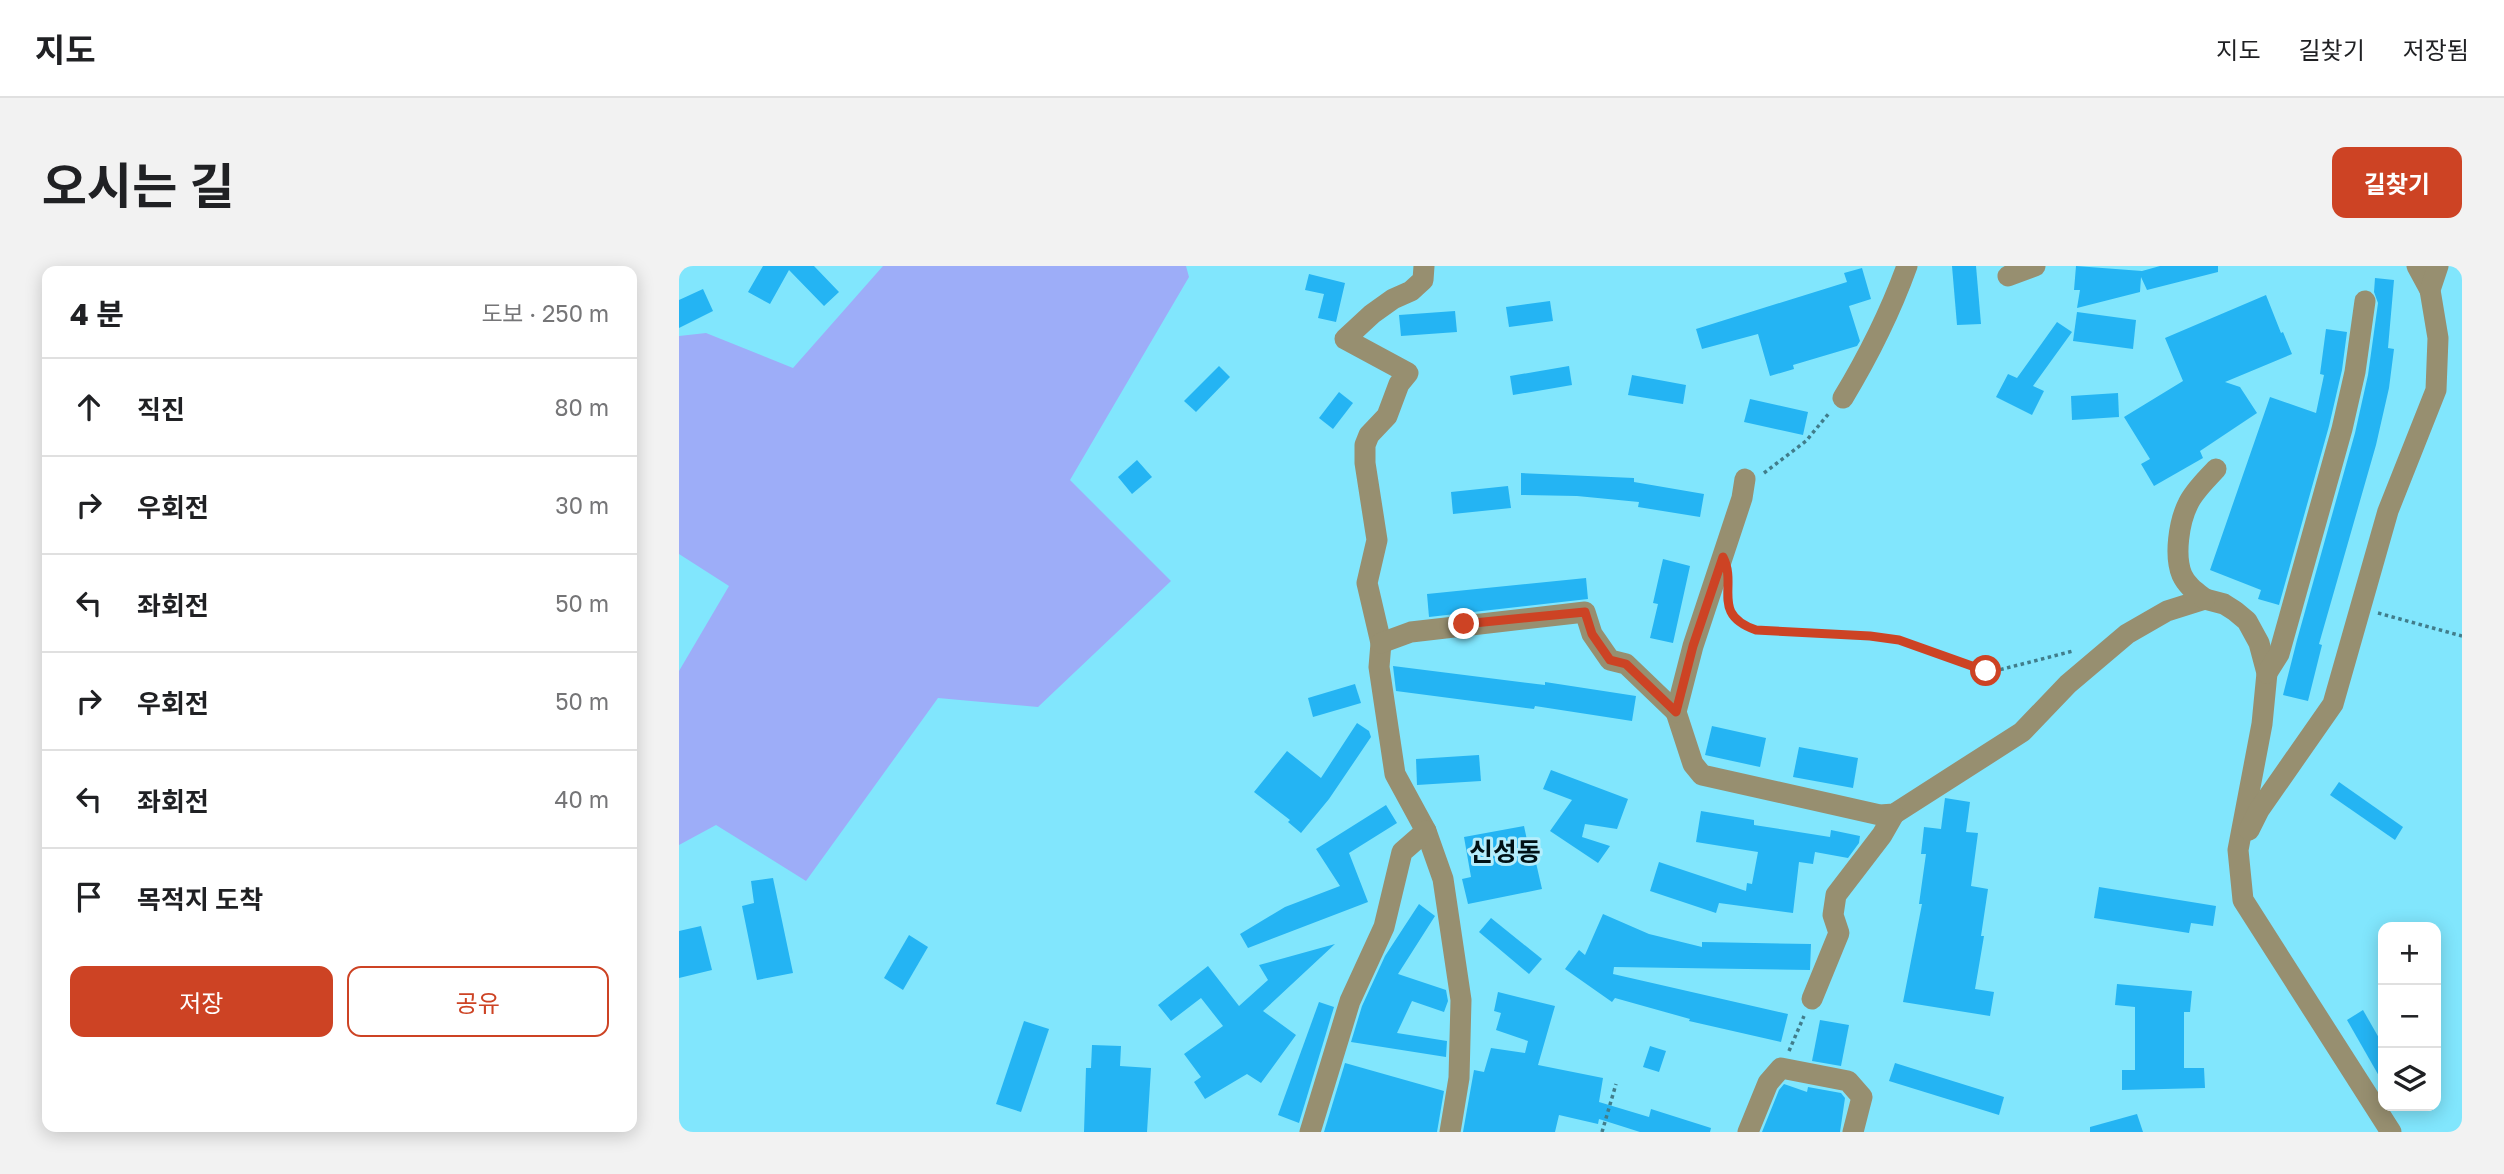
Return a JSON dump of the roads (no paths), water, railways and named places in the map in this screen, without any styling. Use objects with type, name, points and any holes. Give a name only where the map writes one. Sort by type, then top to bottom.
[{"type":"street","points":[[1424,266],[1423,280],[1411,291],[1393,299],[1372,314],[1345,339],[1408,373],[1399,384],[1387,416],[1369,435],[1365,446],[1377,540],[1367,583],[1381,643],[1379,667],[1395,774],[1426,831],[1443,878],[1461,1000],[1459,1079],[1450,1132]]},
{"type":"street","points":[[1843,398],[1875,342],[1907,266]]},
{"type":"street","points":[[2008,276],[2035,266]]},
{"type":"street","points":[[2238,850],[2259,810],[2333,704],[2388,511],[2436,390],[2438,338],[2430,289],[2417,266]]},
{"type":"street","points":[[2430,289],[2438,266]]},
{"type":"street","points":[[2267,673],[2279,654],[2342,429],[2355,372],[2365,301]]},
{"type":"street","points":[[2216,469],[2188,502],[2179,541],[2181,573],[2189,586],[2205,599],[2224,604],[2247,621],[2259,643],[2267,673],[2262,724],[2238,850],[2243,900],[2391,1132]]},
{"type":"street","points":[[1676,712],[1693,646],[1744,489]]},
{"type":"street","points":[[1812,999],[1839,933],[1833,915],[1836,895],[1882,835],[1894,814],[2022,732],[2068,684],[2127,634],[2167,611],[2205,599]]},
{"type":"street","points":[[1381,643],[1411,632],[1585,612],[1592,634],[1610,660],[1626,664],[1676,712],[1693,764],[1702,775],[1880,815],[1894,814]]},
{"type":"street","points":[[1310,1132],[1350,1001],[1384,927],[1402,852],[1426,831]]},
{"type":"street","points":[[1748,1132],[1768,1083],[1781,1068],[1848,1081],[1862,1097],[1853,1132]]},
{"type":"district","name":"신성동","points":[[1505,852]]}]
